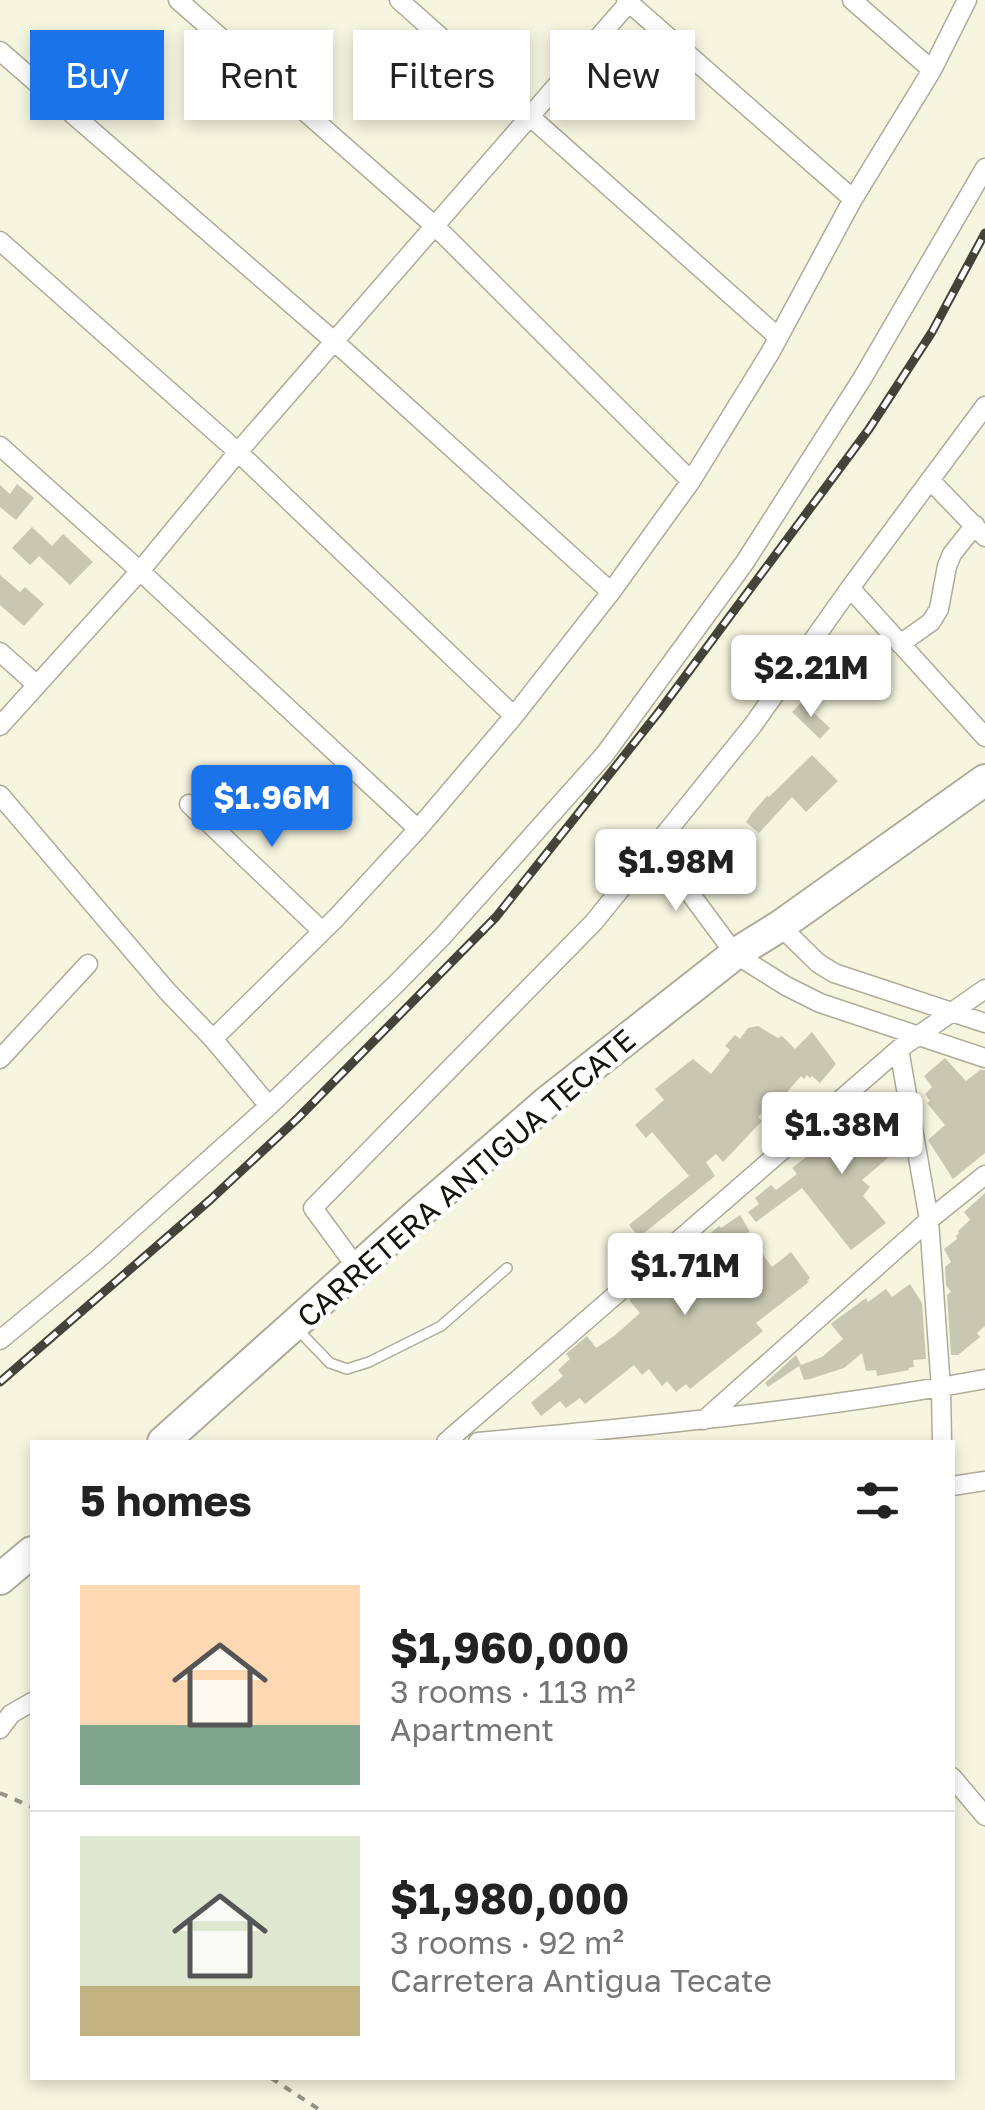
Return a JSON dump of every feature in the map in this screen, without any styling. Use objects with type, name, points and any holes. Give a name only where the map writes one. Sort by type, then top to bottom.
[{"type":"main road","name":"CARRETERA ANTIGUA TECATE","points":[[165,1440],[548,1101],[735,954],[985,780]]},
{"type":"main road","points":[[0,1579],[30,1554]]},
{"type":"street","points":[[178,0],[436,227],[690,482]]},
{"type":"street","points":[[399,0],[778,337]]},
{"type":"street","points":[[852,0],[932,70]]},
{"type":"street","points":[[213,1039],[418,829],[612,592],[690,482],[778,337],[853,200],[932,70],[967,0]]},
{"type":"street","points":[[0,726],[140,570],[628,1],[853,200]]},
{"type":"street","points":[[0,51],[335,342],[612,592]]},
{"type":"street","points":[[0,1340],[97,1260],[269,1106],[430,948],[605,754],[745,562],[862,379],[985,168]]},
{"type":"street","points":[[0,241],[238,452],[514,716]]},
{"type":"street","points":[[357,1268],[314,1208],[594,922],[753,725],[985,406]]},
{"type":"street","points":[[0,446],[140,570],[418,829]]},
{"type":"street","points":[[900,644],[931,622],[952,554],[980,531],[932,480]]},
{"type":"street","points":[[850,588],[985,737]]},
{"type":"street","points":[[0,652],[37,685]]},
{"type":"street","points":[[0,795],[269,1106]]},
{"type":"street","points":[[189,804],[322,931]]},
{"type":"street","points":[[656,846],[735,954],[820,1003],[985,1058]]},
{"type":"street","points":[[780,926],[834,973],[985,1023]]},
{"type":"street","points":[[2,1053],[88,964]]},
{"type":"street","points":[[448,1440],[899,1049],[985,989]]},
{"type":"street","points":[[899,1049],[928,1220],[942,1440]]},
{"type":"street","points":[[704,1420],[928,1220],[985,1175]]},
{"type":"street","points":[[499,1440],[704,1420],[941,1388],[976,1381],[985,1368]]},
{"type":"street","points":[[955,1486],[985,1481]]},
{"type":"street","points":[[0,1729],[12,1714],[30,1703]]},
{"type":"street","points":[[955,1781],[985,1816]]},
{"type":"lane","points":[[294,1325],[330,1362],[347,1369],[441,1326],[507,1268]]},
{"type":"path","points":[[0,1793],[30,1806]]},
{"type":"path","points":[[274,2080],[320,2110]]},
{"type":"building","points":[[17,484],[34,498],[16,520],[0,507],[0,485],[10,494]]},
{"type":"building","points":[[32,527],[52,546],[63,534],[93,562],[70,585],[39,556],[30,565],[12,548]]},
{"type":"building","points":[[0,575],[20,592],[25,587],[44,604],[24,626],[0,605]]},
{"type":"building","points":[[802,702],[830,728],[820,739],[792,712]]},
{"type":"building","points":[[812,755],[838,781],[806,812],[792,797],[759,833],[746,822],[752,813]]},
{"type":"building","points":[[758,1026],[778,1038],[782,1036],[795,1049],[812,1032],[836,1064],[820,1083],[812,1076],[801,1076],[782,1098],[778,1095],[758,1117],[762,1121],[723,1162],[716,1154],[706,1162],[715,1176],[639,1237],[629,1225],[689,1176],[652,1132],[646,1138],[635,1125],[664,1100],[655,1089],[693,1059],[711,1074],[730,1050],[725,1046],[735,1035],[740,1039],[748,1028]]},
{"type":"building","points":[[945,1058],[966,1081],[985,1070],[985,1153],[953,1179],[928,1140],[945,1125],[927,1103],[930,1101],[925,1094],[932,1087],[924,1076]]},
{"type":"building","points":[[884,1105],[889,1110],[897,1108],[903,1145],[862,1180],[870,1187],[863,1196],[886,1223],[851,1250],[802,1188],[756,1222],[748,1212],[759,1204],[755,1198],[771,1185],[776,1190],[797,1174],[792,1168],[826,1140],[831,1147]]},
{"type":"building","points":[[985,1193],[985,1326],[977,1333],[980,1337],[958,1355],[951,1355],[947,1295],[951,1292],[946,1285],[945,1267],[951,1262],[944,1249],[957,1239],[958,1231],[970,1220],[964,1212]]},
{"type":"building","points":[[740,1215],[750,1232],[747,1233],[772,1267],[791,1252],[810,1278],[756,1323],[763,1331],[690,1389],[686,1384],[676,1392],[667,1381],[662,1386],[649,1369],[642,1375],[634,1365],[585,1404],[580,1398],[566,1408],[560,1401],[541,1416],[531,1403],[563,1376],[558,1370],[570,1359],[566,1354],[587,1336],[596,1348],[614,1336],[640,1313],[629,1300],[719,1226]]},
{"type":"building","points":[[910,1284],[922,1303],[926,1359],[913,1360],[914,1367],[909,1370],[877,1376],[876,1370],[866,1371],[862,1353],[844,1368],[810,1379],[804,1380],[799,1366],[768,1387],[765,1383],[796,1355],[801,1365],[822,1357],[843,1339],[831,1324],[866,1298],[868,1302],[886,1289],[892,1297]]},
{"type":"railway","points":[[0,1382],[210,1200],[298,1118],[496,917],[658,713],[869,429],[932,332],[985,233]]}]
